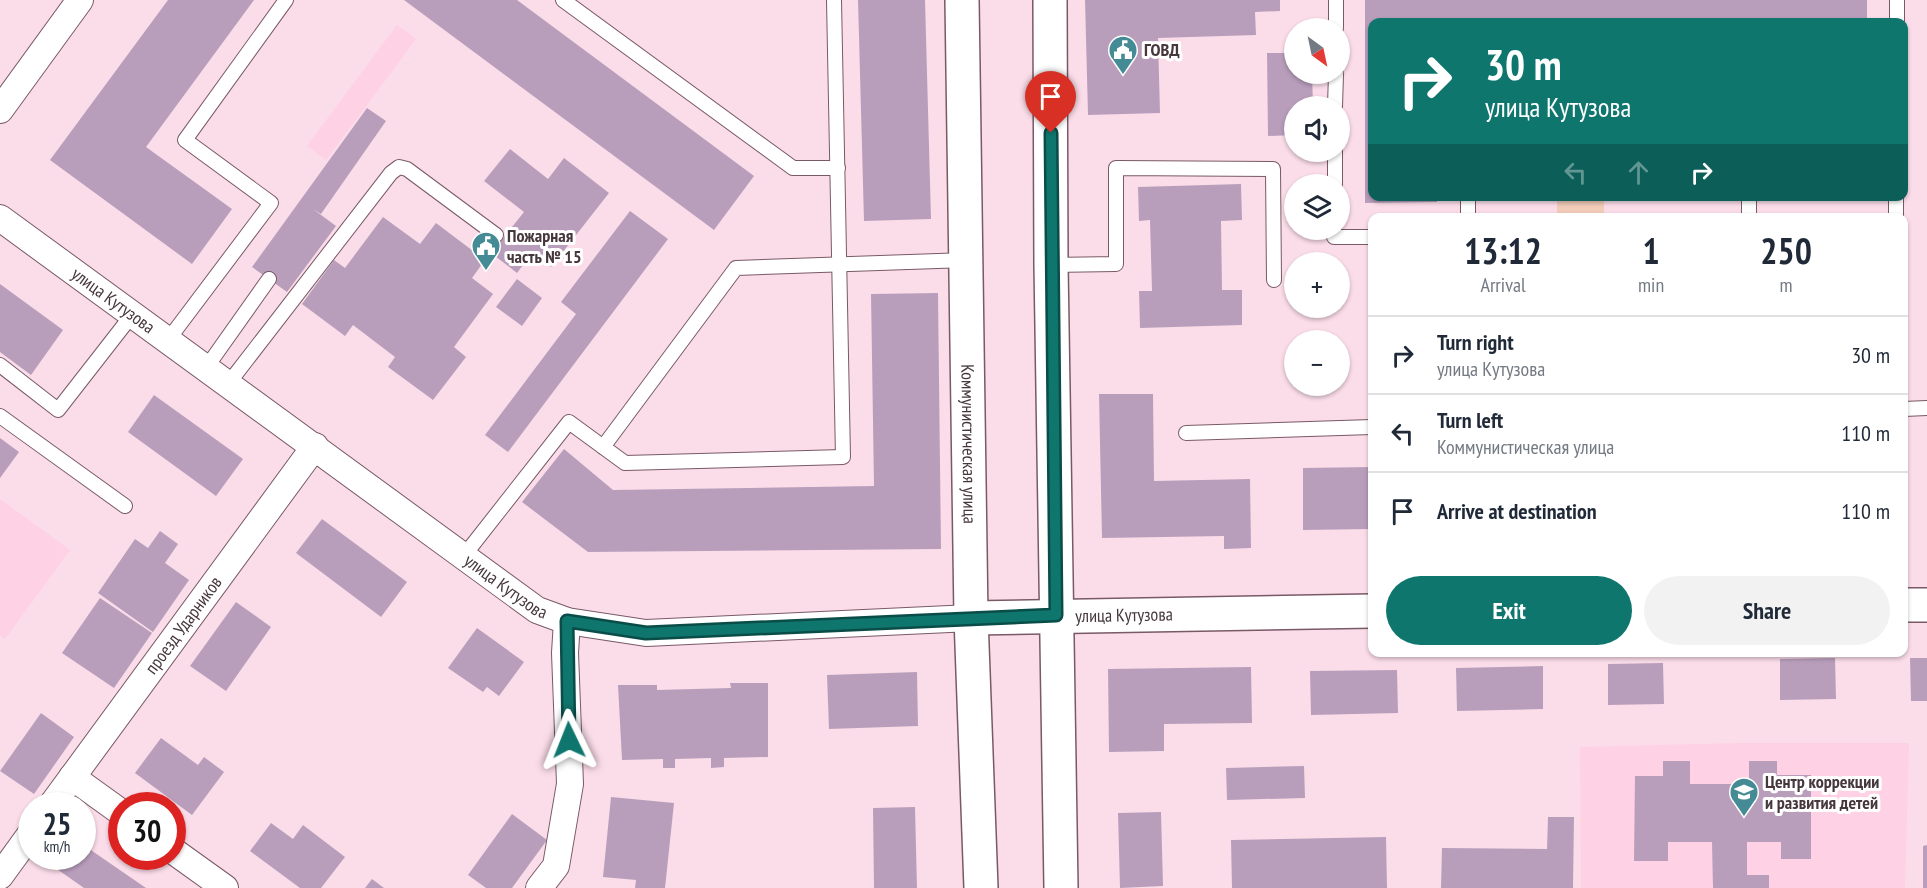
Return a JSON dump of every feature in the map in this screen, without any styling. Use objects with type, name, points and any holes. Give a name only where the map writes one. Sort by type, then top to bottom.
[{"type":"main road","name":"Коммунистическая улица","points":[[962,0],[971,618],[981,888]]},
{"type":"main road","points":[[1050,0],[1051,265],[1061,888]]},
{"type":"main road","points":[[1908,605],[1927,605]]},
{"type":"main road","name":"улица Кутузова","points":[[971,618],[1368,611]]},
{"type":"street","points":[[0,110],[80,0]]},
{"type":"street","name":"улица Кутузова","points":[[0,218],[537,610],[567,621],[646,633],[971,618]]},
{"type":"street","name":"проезд Ударников","points":[[61,792],[315,446]]},
{"type":"street","points":[[539,888],[556,866],[570,784],[565,653],[567,621]]},
{"type":"street","points":[[72,777],[108,803]]},
{"type":"street","points":[[0,876],[18,851]]},
{"type":"street","points":[[186,860],[225,888]]},
{"type":"lane","points":[[168,340],[271,202],[184,140],[286,0]]},
{"type":"lane","points":[[563,0],[793,168],[838,168]]},
{"type":"lane","points":[[463,557],[569,422],[625,464],[843,457],[834,0]]},
{"type":"lane","points":[[1336,0],[1336,18]]},
{"type":"lane","points":[[1897,0],[1897,18]]},
{"type":"lane","points":[[228,384],[391,173],[399,167],[407,169],[496,235]]},
{"type":"lane","points":[[1051,265],[1116,264],[1116,168],[1273,168],[1274,279]]},
{"type":"lane","points":[[1350,237],[1368,237]]},
{"type":"lane","points":[[603,447],[736,268],[967,260]]},
{"type":"lane","points":[[206,368],[269,279]]},
{"type":"lane","points":[[0,365],[58,410],[132,315]]},
{"type":"lane","points":[[1908,409],[1927,408]]},
{"type":"lane","points":[[0,416],[125,506]]},
{"type":"lane","points":[[1186,433],[1368,426]]},
{"type":"shaded area","points":[[397,25],[416,39],[326,160],[307,146]]},
{"type":"shaded area","points":[[1557,201],[1604,201],[1604,213],[1557,213]]},
{"type":"shaded area","points":[[0,499],[70,550],[5,639],[0,635]]},
{"type":"shaded area","name":"Центр коррекции и развития детей","points":[[1738,743],[1909,743],[1905,888],[1581,888],[1580,747]]},
{"type":"building","points":[[168,0],[254,0],[146,147],[232,209],[192,264],[50,160]]},
{"type":"building","points":[[404,0],[517,0],[754,176],[714,230]]},
{"type":"building","points":[[858,0],[925,0],[931,219],[864,221]]},
{"type":"building","name":"ГОВД","points":[[1085,0],[1280,0],[1280,11],[1255,12],[1256,35],[1158,38],[1160,113],[1088,115]]},
{"type":"building","points":[[1365,0],[1867,0],[1867,18],[1368,18],[1368,201],[1437,202],[1365,203]]},
{"type":"building","points":[[1267,53],[1284,53],[1284,84],[1312,84],[1313,96],[1284,96],[1284,135],[1268,136]]},
{"type":"building","points":[[367,108],[386,121],[321,214],[313,209],[336,226],[287,292],[252,267]]},
{"type":"building","points":[[510,149],[548,179],[564,158],[609,193],[551,267],[533,252],[517,273],[491,253],[524,212],[484,181]]},
{"type":"building","points":[[1241,184],[1242,220],[1221,221],[1222,290],[1242,290],[1242,325],[1140,328],[1139,291],[1152,291],[1150,220],[1139,221],[1138,187]]},
{"type":"building","points":[[630,211],[668,239],[508,452],[485,435],[576,314],[561,302]]},
{"type":"building","points":[[383,217],[420,244],[436,223],[485,260],[472,278],[493,294],[454,347],[466,357],[433,400],[388,367],[395,357],[353,325],[345,336],[302,304],[334,260],[345,268]]},
{"type":"building","points":[[517,279],[542,298],[522,326],[496,307]]},
{"type":"building","points":[[0,284],[63,330],[31,375],[0,352]]},
{"type":"building","points":[[938,293],[941,549],[588,552],[522,502],[564,449],[613,490],[874,486],[871,294]]},
{"type":"building","points":[[1099,394],[1153,394],[1154,481],[1250,479],[1251,548],[1224,549],[1224,536],[1102,538]]},
{"type":"building","points":[[154,395],[243,459],[216,496],[128,432]]},
{"type":"building","points":[[0,438],[19,452],[0,478]]},
{"type":"building","points":[[1368,467],[1368,529],[1303,530],[1303,468]]},
{"type":"building","points":[[322,519],[407,582],[381,617],[296,553]]},
{"type":"building","points":[[160,531],[178,544],[165,563],[189,580],[153,632],[98,593],[135,539],[148,548]]},
{"type":"building","points":[[100,598],[152,633],[114,688],[62,653]]},
{"type":"building","points":[[236,602],[271,627],[226,691],[190,666]]},
{"type":"building","points":[[477,628],[524,662],[499,696],[487,687],[483,692],[448,668]]},
{"type":"building","points":[[1835,658],[1836,699],[1780,700],[1780,659]]},
{"type":"building","points":[[1910,658],[1927,658],[1927,701],[1911,701]]},
{"type":"building","points":[[1663,663],[1664,704],[1608,705],[1608,664]]},
{"type":"building","points":[[1543,666],[1543,709],[1457,711],[1456,668]]},
{"type":"building","points":[[1251,667],[1252,723],[1164,724],[1164,751],[1109,752],[1108,669]]},
{"type":"building","points":[[1397,670],[1398,713],[1311,715],[1310,671]]},
{"type":"building","points":[[917,672],[918,726],[829,729],[827,675]]},
{"type":"building","points":[[730,683],[768,683],[768,757],[724,758],[724,767],[711,768],[711,758],[675,759],[675,768],[663,768],[663,759],[622,760],[618,685],[657,685],[657,690],[731,688]]},
{"type":"building","points":[[41,713],[74,737],[35,792],[31,792],[0,771]]},
{"type":"building","points":[[161,738],[198,765],[204,757],[224,772],[192,815],[186,811],[186,792],[161,792],[135,773]]},
{"type":"building","points":[[1663,761],[1690,761],[1690,784],[1749,784],[1749,761],[1777,761],[1777,775],[1811,775],[1811,859],[1781,859],[1781,842],[1747,842],[1747,875],[1769,875],[1769,888],[1713,888],[1712,842],[1668,842],[1668,861],[1634,861],[1635,776],[1663,776]]},
{"type":"building","points":[[1304,766],[1305,798],[1227,800],[1226,768]]},
{"type":"building","points":[[611,797],[674,803],[665,888],[635,888],[636,880],[603,877]]},
{"type":"building","points":[[915,807],[917,888],[874,888],[873,808]]},
{"type":"building","points":[[1161,812],[1163,886],[1120,888],[1118,813]]},
{"type":"building","points":[[512,814],[547,840],[512,888],[486,888],[468,875]]},
{"type":"building","points":[[1548,817],[1574,817],[1573,888],[1441,888],[1442,848],[1547,849]]},
{"type":"building","points":[[271,823],[293,839],[303,825],[345,857],[321,888],[300,888],[250,851]]},
{"type":"building","points":[[1386,837],[1387,888],[1232,888],[1231,840]]},
{"type":"building","points":[[1927,845],[1927,888],[1923,888],[1923,846]]},
{"type":"building","points":[[96,854],[108,862],[108,870],[120,870],[146,888],[84,888],[58,870],[96,870]]},
{"type":"building","points":[[372,879],[384,888],[365,888]]},
{"type":"place","name":"ГОВД","points":[[1123,76]]},
{"type":"place","name":"Пожарная часть № 15","points":[[486,272]]},
{"type":"place","name":"Центр коррекции и развития детей","points":[[1744,818]]},
{"type":"route","points":[[569,740],[565,653],[567,621],[646,633],[1056,615],[1051,133]]}]
